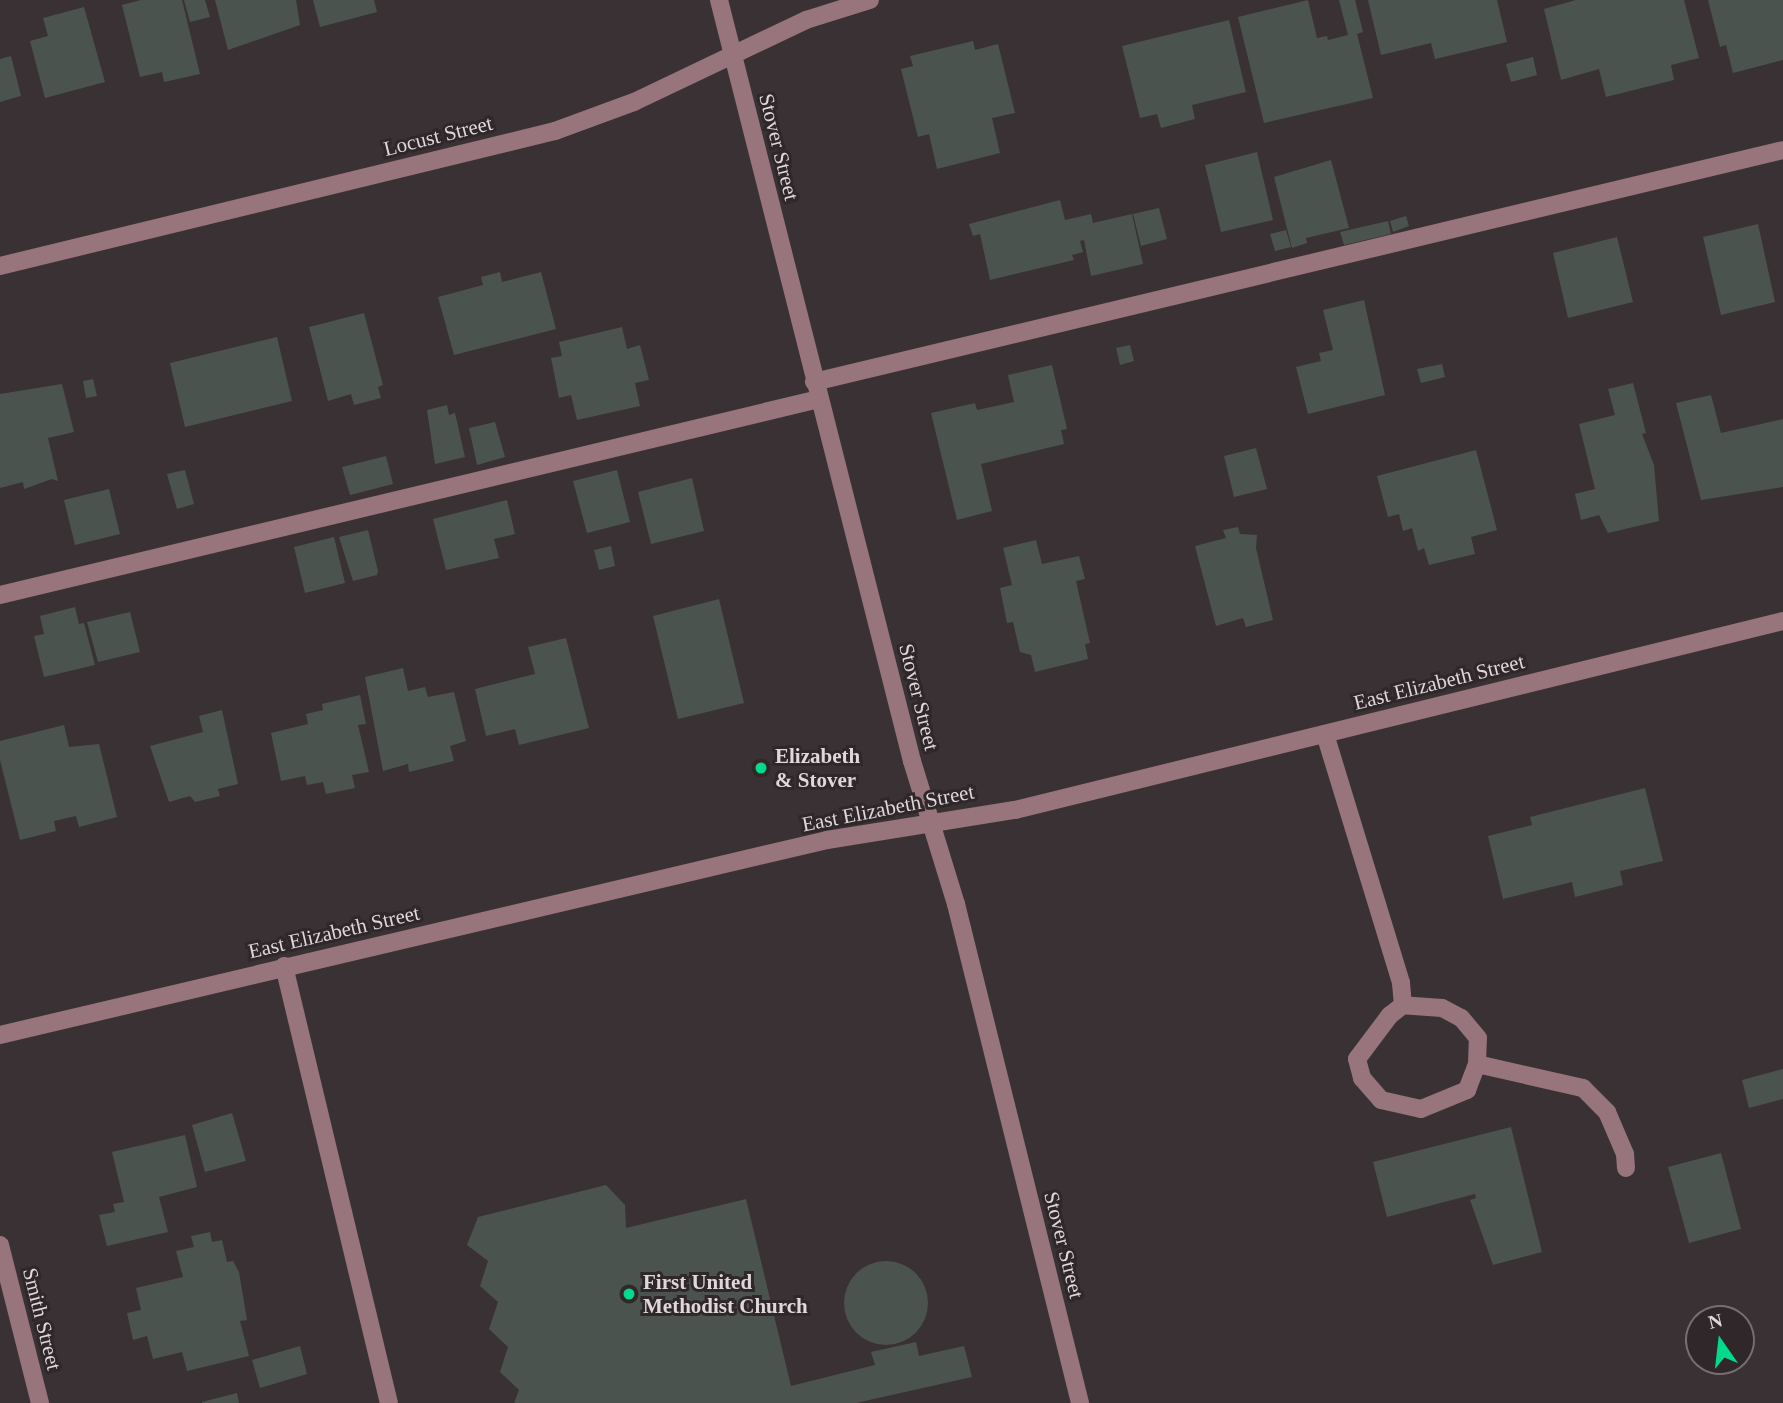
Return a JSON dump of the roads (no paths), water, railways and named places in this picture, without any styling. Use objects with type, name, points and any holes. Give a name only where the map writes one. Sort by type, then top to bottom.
[{"type":"street","name":"Stover Street","points":[[719,0],[930,824],[959,917],[1080,1403]]},
{"type":"street","name":"Locust Street","points":[[0,266],[555,131],[634,102],[806,20],[870,0]]},
{"type":"street","points":[[0,595],[1783,150]]},
{"type":"street","name":"East Elizabeth Street","points":[[0,1035],[827,840],[1015,810],[1783,621]]},
{"type":"street","points":[[1325,734],[1401,983],[1403,1005]]},
{"type":"street","points":[[284,966],[389,1403]]},
{"type":"street","points":[[1403,1005],[1442,1008],[1461,1018],[1478,1038],[1477,1064],[1466,1090],[1421,1109],[1381,1100],[1362,1079],[1357,1059],[1390,1015],[1403,1005]]},
{"type":"street","points":[[1477,1064],[1583,1088],[1606,1112],[1625,1154],[1626,1168]]},
{"type":"street","name":"Smith Street","points":[[0,1245],[40,1403]]},
{"type":"place","name":"Elizabeth & Stover","points":[[761,768]]},
{"type":"place","name":"First United Methodist Church","points":[[629,1294]]}]
